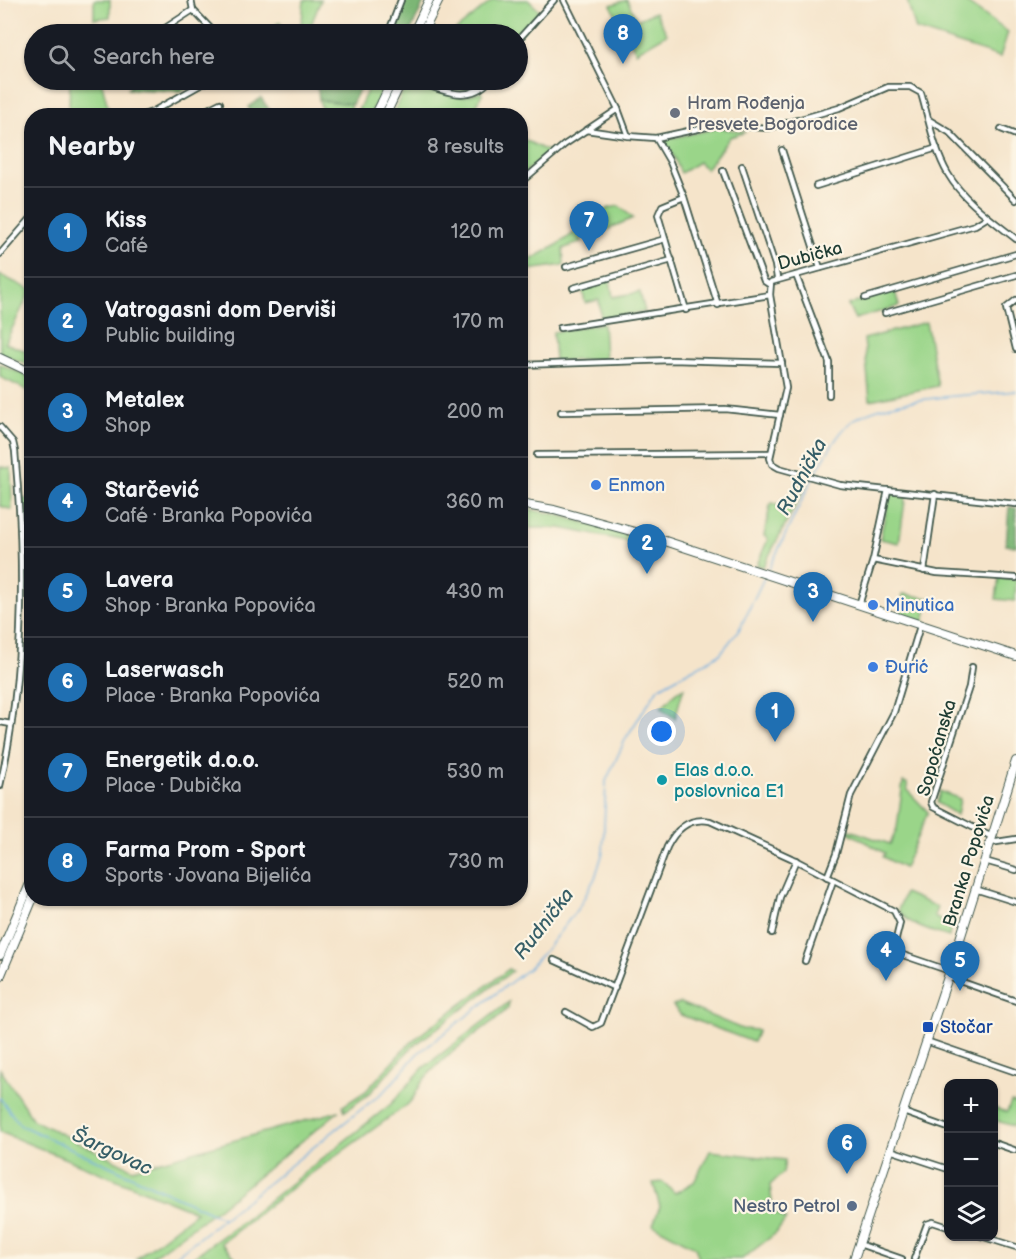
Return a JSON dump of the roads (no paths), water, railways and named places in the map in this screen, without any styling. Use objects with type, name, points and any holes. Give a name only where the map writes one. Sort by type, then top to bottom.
[{"type":"main road","points":[[418,24],[429,0]]},
{"type":"main road","points":[[427,24],[439,0]]},
{"type":"main road","points":[[379,108],[387,90]]},
{"type":"main road","points":[[389,108],[397,90]]},
{"type":"main road","points":[[0,358],[24,369]]},
{"type":"main road","points":[[528,506],[611,525],[757,570],[1016,657]]},
{"type":"main road","name":"Branka Popovića","points":[[854,1259],[949,974],[1016,761]]},
{"type":"main road","points":[[0,955],[24,898]]},
{"type":"main road","points":[[0,977],[30,906]]},
{"type":"street","points":[[191,0],[194,10],[207,24]]},
{"type":"street","points":[[392,24],[401,0]]},
{"type":"street","points":[[528,29],[554,0]]},
{"type":"street","points":[[564,0],[618,109],[628,136]]},
{"type":"street","points":[[172,24],[194,10]]},
{"type":"street","points":[[586,130],[656,138],[716,125],[769,128],[839,108],[879,89],[896,86],[910,87],[921,93],[937,148],[954,183],[988,217],[1016,239]]},
{"type":"street","points":[[163,108],[193,90]]},
{"type":"street","points":[[444,90],[465,95],[479,90]]},
{"type":"street","points":[[210,108],[220,103]]},
{"type":"street","points":[[528,176],[564,145],[618,109]]},
{"type":"street","points":[[929,120],[949,132],[1016,200]]},
{"type":"street","points":[[1001,129],[1016,135]]},
{"type":"street","points":[[656,138],[670,162],[684,197],[718,304]]},
{"type":"street","points":[[816,186],[937,148]]},
{"type":"street","points":[[782,150],[820,268]]},
{"type":"street","points":[[742,166],[772,254],[777,278]]},
{"type":"street","points":[[723,171],[764,281],[770,285]]},
{"type":"street","points":[[684,197],[662,206],[658,211],[686,310]]},
{"type":"street","name":"Dubička","points":[[770,453],[786,388],[770,285],[777,278],[796,275],[968,227],[988,217]]},
{"type":"street","points":[[0,254],[24,226]]},
{"type":"street","points":[[566,267],[665,238]]},
{"type":"street","points":[[865,298],[1016,254]]},
{"type":"street","points":[[573,288],[672,260]]},
{"type":"street","points":[[796,275],[829,362],[829,395]]},
{"type":"street","points":[[885,313],[1016,275]]},
{"type":"street","points":[[560,328],[770,295]]},
{"type":"street","points":[[1016,300],[1006,308],[1016,349]]},
{"type":"street","points":[[528,365],[671,360],[782,363]]},
{"type":"street","points":[[561,412],[725,409],[780,415]]},
{"type":"street","points":[[0,427],[13,442],[15,451],[22,561],[18,664],[11,724],[0,786]]},
{"type":"street","points":[[537,455],[770,453],[770,460],[774,466],[820,482],[1016,504]]},
{"type":"street","points":[[859,605],[873,560],[888,490]]},
{"type":"street","points":[[924,571],[935,494]]},
{"type":"street","points":[[873,560],[924,571],[1016,578]]},
{"type":"street","points":[[826,877],[836,854],[851,795],[894,712],[920,626]]},
{"type":"street","name":"Sopoćanska","points":[[972,667],[969,687],[931,802],[933,807],[991,840]]},
{"type":"street","points":[[0,722],[11,724]]},
{"type":"street","points":[[566,1012],[590,1026],[597,1026],[604,1018],[667,847],[683,826],[699,820],[710,821],[796,860],[896,913],[900,923],[894,947],[897,953],[1016,1000]]},
{"type":"street","points":[[991,840],[1016,839]]},
{"type":"street","points":[[772,933],[780,897],[796,860]]},
{"type":"street","points":[[984,861],[1016,870]]},
{"type":"street","points":[[805,961],[833,881]]},
{"type":"street","points":[[975,889],[1016,902]]},
{"type":"street","points":[[554,960],[615,988]]},
{"type":"street","points":[[926,1041],[1016,1072]]},
{"type":"street","points":[[903,1112],[944,1127]]},
{"type":"street","points":[[998,1145],[1014,1150]]},
{"type":"street","points":[[890,1150],[944,1168]]},
{"type":"street","points":[[914,1259],[927,1224],[933,1222],[944,1226]]},
{"type":"street","points":[[997,1241],[1016,1247]]},
{"type":"street","points":[[859,1244],[902,1259]]},
{"type":"waterway","name":"Rudnička","points":[[769,569],[818,469],[841,433],[851,422],[866,413],[907,402],[1016,391]]},
{"type":"waterway","name":"Rudnička","points":[[172,1259],[387,1089],[417,1054],[528,969],[545,951],[579,907],[595,878],[603,852],[606,781],[626,738],[658,688],[720,654],[739,630],[764,578]]},
{"type":"waterway","name":"Šargovac","points":[[0,1098],[20,1125],[223,1218]]},
{"type":"place","name":"Farma Prom - Sport","points":[[623,64]]},
{"type":"place","name":"Hram Rođenja Presvete Bogorodice","points":[[675,113]]},
{"type":"place","name":"Energetik d.o.o.","points":[[589,251]]},
{"type":"place","name":"Enmon","points":[[596,485]]},
{"type":"place","name":"Vatrogasni dom Derviši","points":[[647,574]]},
{"type":"place","name":"Minutica","points":[[873,605]]},
{"type":"place","name":"Metalex","points":[[813,622]]},
{"type":"place","name":"Đurić","points":[[873,667]]},
{"type":"place","name":"Kiss","points":[[775,742]]},
{"type":"place","name":"Elas d.o.o. poslovnica E1","points":[[662,780]]},
{"type":"place","name":"Starčević","points":[[886,981]]},
{"type":"place","name":"Lavera","points":[[960,991]]},
{"type":"place","name":"Stočar","points":[[928,1027]]},
{"type":"place","name":"Laserwasch","points":[[847,1174]]},
{"type":"place","name":"Nestro Petrol","points":[[852,1206]]}]
